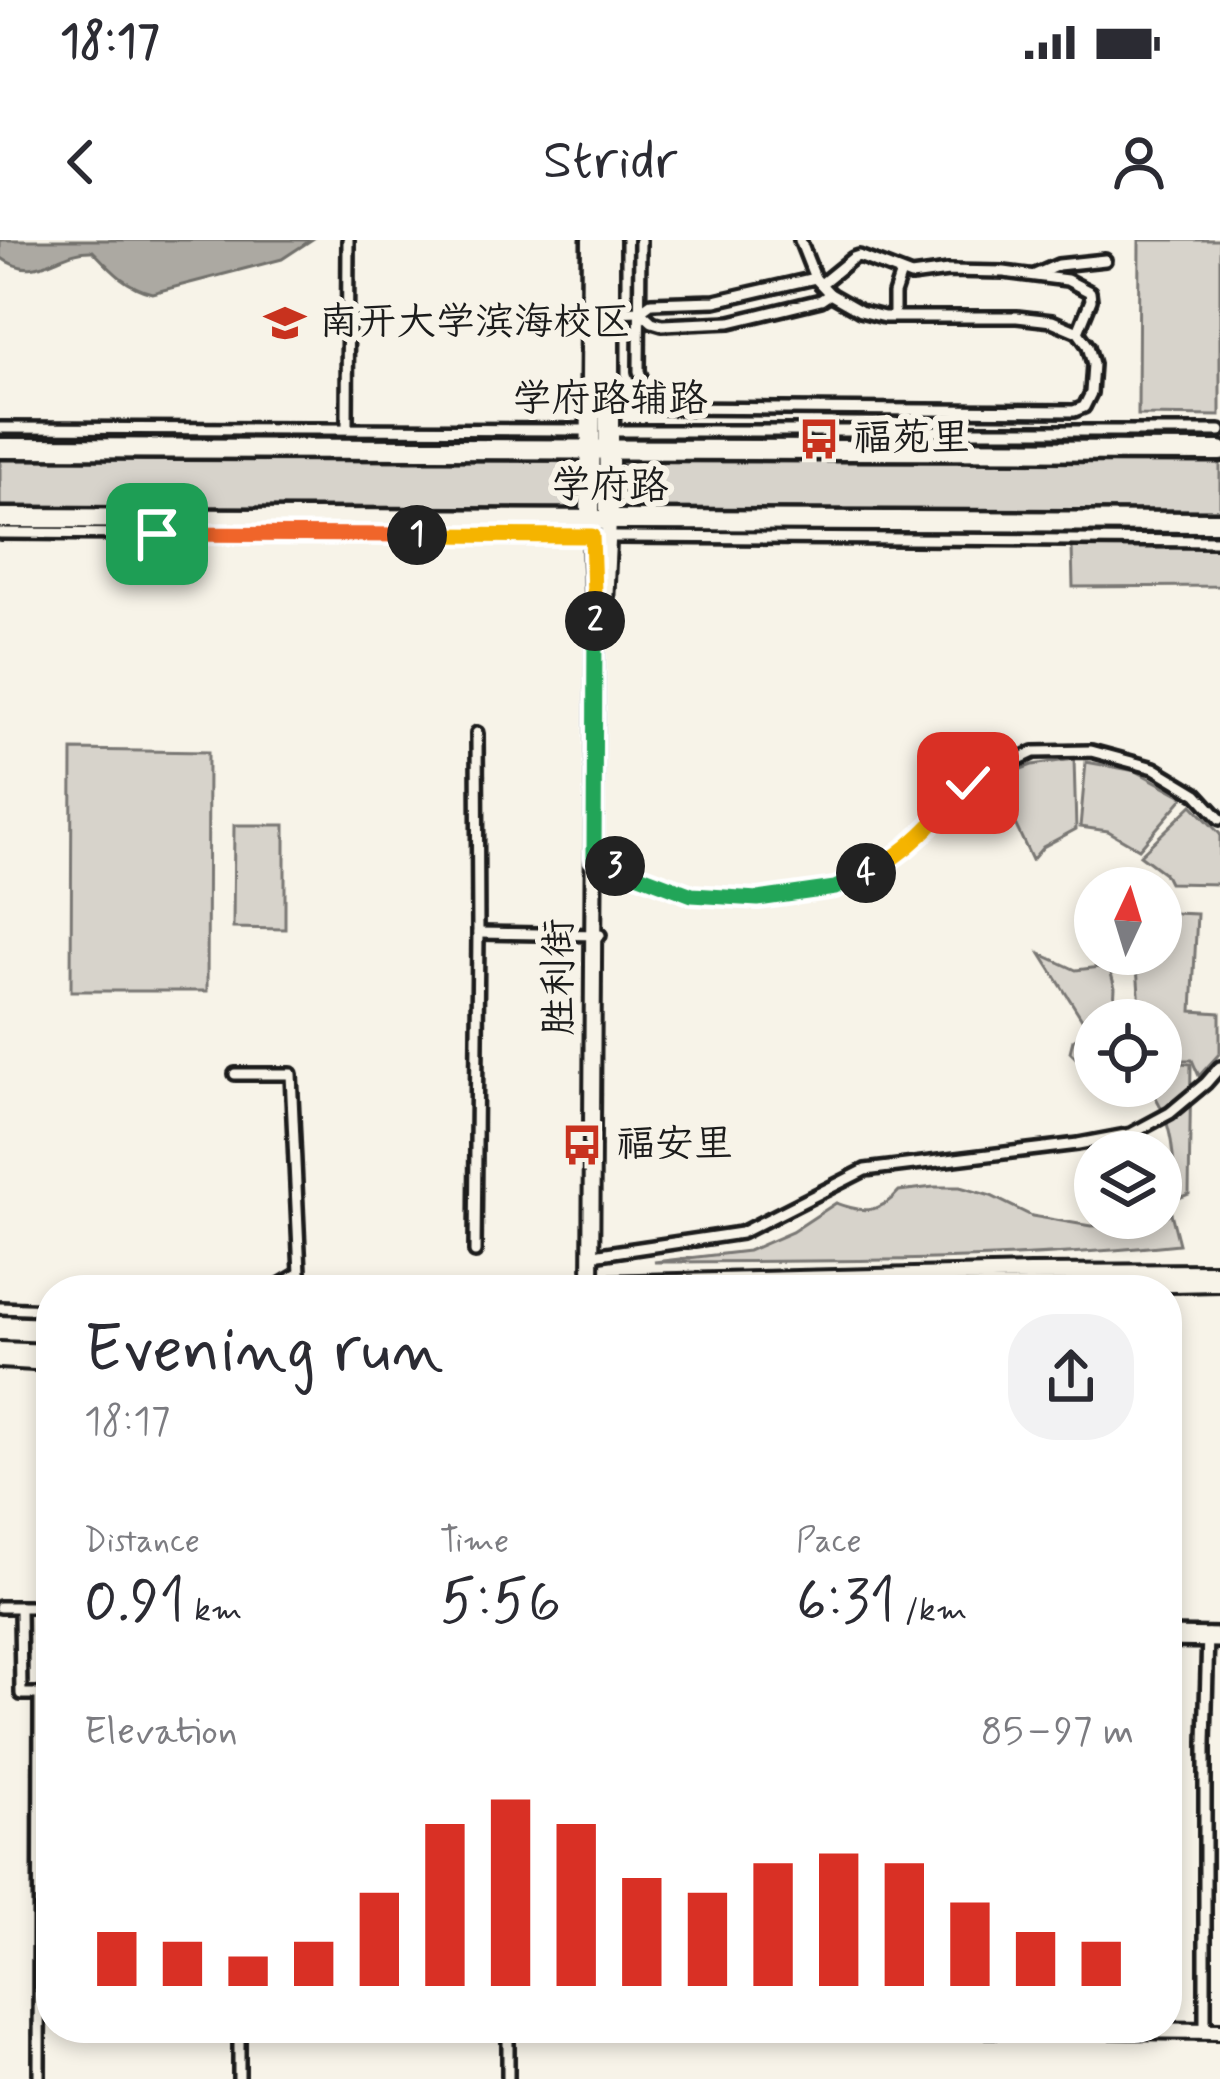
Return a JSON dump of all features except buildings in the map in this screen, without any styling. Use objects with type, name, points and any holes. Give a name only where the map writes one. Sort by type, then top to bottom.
[{"type":"highway","points":[[592,240],[600,312]]},
{"type":"highway","points":[[600,528],[600,312],[609,240]]},
{"type":"highway","name":"学府路","points":[[0,448],[599,439],[1220,451]]},
{"type":"highway","name":"学府路","points":[[0,518],[600,528],[1220,522]]},
{"type":"street","points":[[347,427],[348,240]]},
{"type":"street","points":[[640,240],[639,371],[651,405],[1073,411],[1084,407],[1091,393],[1093,364],[1078,332],[1052,321],[1017,317],[894,316],[860,311],[822,285],[800,240]]},
{"type":"street","points":[[600,312],[640,311],[651,303],[716,301],[822,285],[859,256],[911,276],[948,272],[1067,280],[1090,292],[1078,332]]},
{"type":"street","points":[[1035,275],[1058,265],[1105,260]]},
{"type":"street","points":[[894,316],[901,273]]},
{"type":"street","points":[[640,311],[662,325],[730,322],[821,300],[822,285]]},
{"type":"street","name":"学府路辅路","points":[[0,428],[347,427],[599,439],[1220,431]]},
{"type":"street","points":[[0,533],[600,528],[1220,541]]},
{"type":"street","name":"胜利街","points":[[595,1275],[595,642],[600,528]]},
{"type":"street","points":[[475,1252],[477,734]]},
{"type":"street","points":[[597,859],[692,895],[758,899],[835,888],[881,867],[934,822],[968,783],[1034,752],[1091,752],[1154,768],[1197,794],[1220,819]]},
{"type":"street","points":[[478,933],[597,935]]},
{"type":"street","name":"胜利街","points":[[597,935],[597,1275]]},
{"type":"street","points":[[600,1254],[741,1233],[865,1171],[1130,1134],[1170,1114],[1220,1067]]},
{"type":"street","points":[[235,1074],[291,1074],[297,1275]]},
{"type":"street","points":[[1068,1275],[1220,1272]]},
{"type":"street","points":[[1182,1284],[1220,1283]]},
{"type":"street","points":[[0,1308],[36,1309]]},
{"type":"street","points":[[0,1349],[36,1351]]},
{"type":"street","points":[[0,1360],[36,1362]]},
{"type":"street","points":[[0,1607],[36,1607]]},
{"type":"street","points":[[20,1607],[21,1694],[36,1694]]},
{"type":"street","points":[[1182,1637],[1214,1638],[1212,2028],[1182,2026]]},
{"type":"street","points":[[39,2043],[39,2079]]},
{"type":"street","points":[[239,2043],[239,2079]]},
{"type":"street","points":[[508,2043],[508,2079]]},
{"type":"shaded area","points":[[0,240],[311,240],[282,259],[152,293],[127,282],[93,251],[26,268],[0,257]]},
{"type":"shaded area","points":[[1139,240],[1220,240],[1220,416],[1138,415]]},
{"type":"shaded area","points":[[631,457],[1220,462],[1220,511],[631,509],[623,503],[623,465]]},
{"type":"shaded area","points":[[0,458],[568,458],[572,460],[572,506],[0,508]]},
{"type":"shaded area","points":[[1072,545],[1220,545],[1220,586],[1073,587]]},
{"type":"shaded area","points":[[72,750],[208,752],[207,991],[71,991]]},
{"type":"shaded area","points":[[1074,759],[1076,829],[1043,847],[1032,860],[994,779],[1032,765]]},
{"type":"shaded area","points":[[1086,762],[1136,771],[1184,797],[1139,849],[1108,831],[1080,827]]},
{"type":"shaded area","points":[[1192,805],[1220,834],[1220,884],[1182,883],[1182,867],[1156,867],[1140,855]]},
{"type":"shaded area","points":[[234,825],[285,825],[285,929],[233,928]]},
{"type":"shaded area","points":[[1182,913],[1197,914],[1192,1011],[1220,1013],[1220,1053],[1199,1076],[1192,1060],[1182,1060],[1182,999],[1139,999],[1138,975],[1182,975]]},
{"type":"shaded area","points":[[1041,954],[1074,969],[1074,975],[1111,975],[1114,999],[1074,999],[1074,1006]]},
{"type":"shaded area","points":[[1182,1063],[1191,1064],[1189,1194],[1182,1197],[1182,1131],[1168,1131],[1161,1107],[1182,1107]]},
{"type":"shaded area","points":[[960,1187],[1032,1216],[1074,1223],[1074,1239],[1178,1239],[1179,1244],[983,1257],[654,1262],[748,1251],[792,1232],[836,1203],[870,1209],[885,1204],[899,1191]]},
{"type":"place","name":"南开大学滨海校区","points":[[285,323]]},
{"type":"place","name":"福苑里","points":[[819,439]]},
{"type":"place","name":"福安里","points":[[582,1145]]},
{"type":"route","points":[[157,534],[592,536],[594,858],[692,895],[758,899],[835,888],[881,867],[934,822],[968,783]]}]
